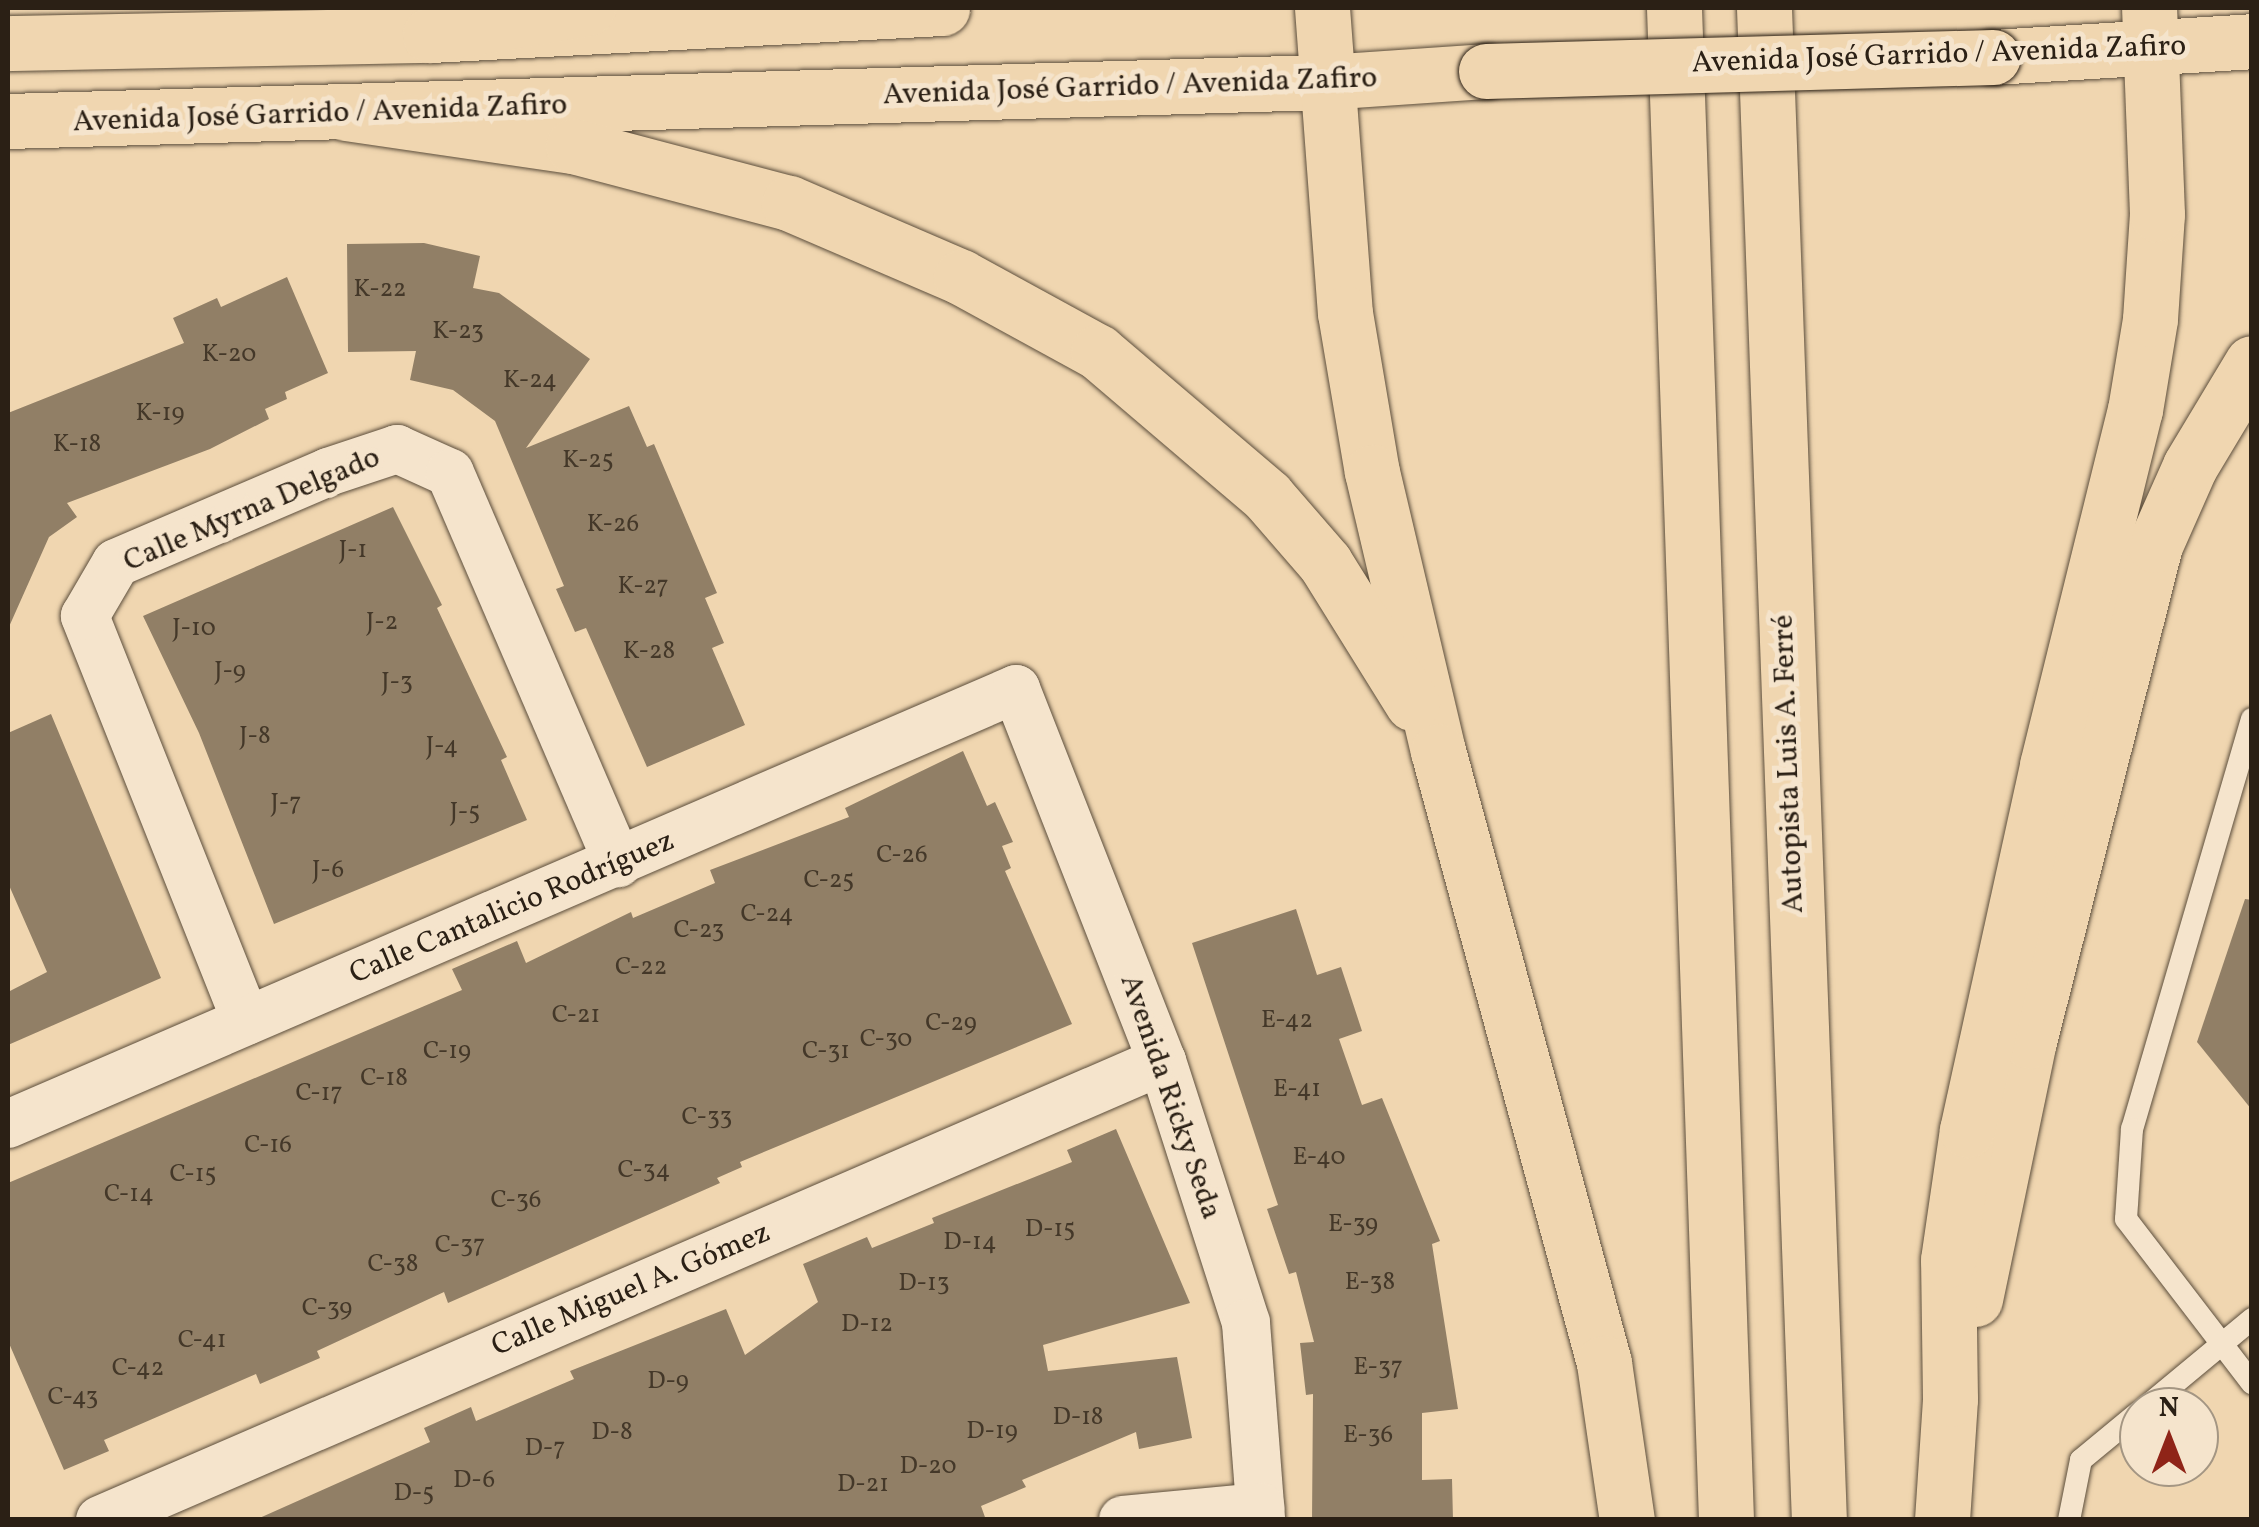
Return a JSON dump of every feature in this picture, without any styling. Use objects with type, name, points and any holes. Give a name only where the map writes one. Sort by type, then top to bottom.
[{"type":"main road","points":[[430,35],[588,8]]},
{"type":"main road","points":[[8,44],[430,35],[942,8]]},
{"type":"main road","points":[[1322,8],[1345,313],[1372,472],[1438,751],[1604,1363],[1628,1520]]},
{"type":"main road","points":[[1674,8],[1726,1520]]},
{"type":"main road","name":"Autopista Luis A. Ferré","points":[[1764,8],[1819,1520]]},
{"type":"main road","points":[[1942,1520],[1950,1398],[1948,1260],[1967,1130],[2046,765],[2135,410],[2150,320],[2157,214],[2148,27]]},
{"type":"main road","name":"Avenida José Garrido / Avenida Zafiro","points":[[8,121],[346,114],[1326,82],[1486,71],[1993,57],[2148,27],[2252,41]]},
{"type":"main road","points":[[346,114],[573,146],[789,203],[962,277],[1098,352],[1198,432],[1326,562],[1438,751]]},
{"type":"main road","points":[[1950,1398],[2028,1041],[2156,545],[2190,466],[2252,362]]},
{"type":"street","name":"Calle Myrna Delgado","points":[[246,1021],[85,616],[116,563],[328,472],[397,449],[450,473],[618,863]]},
{"type":"street","name":"Calle Cantalicio Rodríguez","points":[[8,1124],[1016,689]]},
{"type":"street","name":"Avenida Ricky Seda","points":[[1016,689],[1162,1061],[1246,1323],[1260,1514]]},
{"type":"street","name":"Calle Miguel A. Gómez","points":[[100,1520],[1162,1061]]},
{"type":"street","points":[[1123,1520],[1260,1514]]},
{"type":"lane","points":[[2252,719],[2132,1129],[2126,1218],[2252,1383]]},
{"type":"lane","points":[[2170,1387],[2252,1319]]},
{"type":"lane","points":[[2069,1520],[2081,1460],[2119,1429]]},
{"type":"building","points":[[424,243],[480,256],[473,288],[499,293],[590,359],[526,448],[629,406],[647,447],[654,444],[717,593],[705,598],[724,643],[712,648],[745,725],[647,767],[586,628],[575,632],[556,589],[564,586],[495,421],[453,390],[410,380],[416,351],[348,352],[347,244]]},
{"type":"building","points":[[287,277],[328,373],[285,392],[287,399],[265,409],[269,419],[210,449],[67,503],[77,517],[49,537],[8,629],[8,413],[184,343],[173,318],[217,298],[221,307]]},
{"type":"building","points":[[393,507],[442,605],[437,608],[507,757],[501,760],[527,820],[274,924],[199,733],[143,616]]},
{"type":"building","points":[[51,714],[161,978],[8,1045],[8,992],[47,972],[8,883],[8,733]]},
{"type":"building","points":[[963,751],[987,806],[995,802],[1013,842],[1002,846],[1011,868],[1005,871],[1072,1024],[740,1162],[742,1167],[717,1178],[720,1183],[448,1303],[444,1292],[317,1351],[320,1358],[260,1384],[256,1374],[104,1440],[109,1451],[64,1470],[8,1341],[8,1183],[462,990],[452,969],[517,941],[526,963],[631,912],[633,918],[715,883],[710,870],[849,817],[845,808]]},
{"type":"building","points":[[2245,899],[2252,900],[2252,1110],[2197,1042]]},
{"type":"building","points":[[1296,909],[1317,975],[1341,967],[1362,1031],[1339,1039],[1362,1105],[1382,1098],[1440,1241],[1432,1244],[1458,1409],[1422,1413],[1422,1480],[1452,1479],[1453,1520],[1312,1520],[1313,1394],[1306,1395],[1300,1343],[1314,1342],[1296,1272],[1289,1274],[1267,1209],[1278,1205],[1192,943]]},
{"type":"building","points":[[1116,1129],[1190,1303],[1043,1345],[1048,1371],[1177,1357],[1192,1438],[1139,1449],[1136,1432],[1022,1480],[1026,1487],[981,1506],[986,1520],[255,1520],[430,1442],[424,1428],[471,1407],[476,1421],[574,1379],[570,1371],[726,1309],[745,1355],[818,1302],[803,1264],[867,1237],[872,1248],[934,1223],[932,1218],[1072,1162],[1067,1150]]}]
